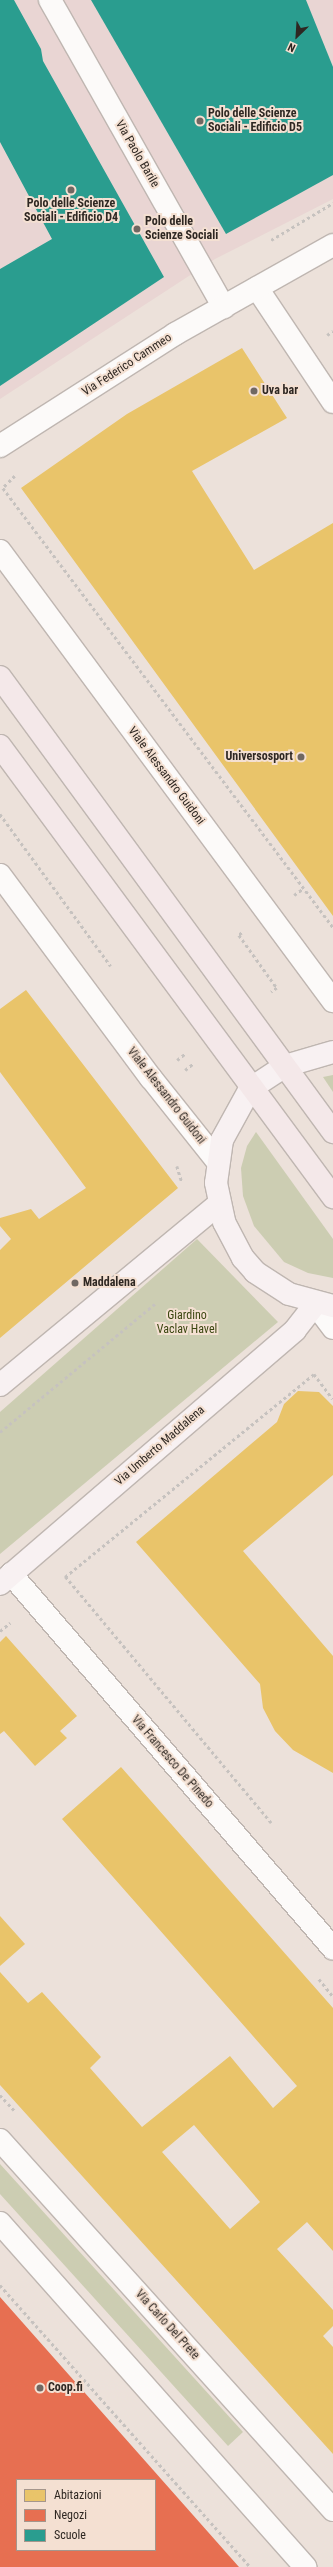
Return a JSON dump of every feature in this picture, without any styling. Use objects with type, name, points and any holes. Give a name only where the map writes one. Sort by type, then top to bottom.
[{"type":"main road","points":[[0,678],[333,1132]]},
{"type":"main road","points":[[0,746],[250,1089],[333,1197]]},
{"type":"main road","name":"Viale Alessandro Guidoni","points":[[324,1305],[289,1294],[256,1272],[231,1239],[218,1204],[217,1161],[230,1121],[250,1089],[265,1075],[285,1066],[333,1052]]},
{"type":"main road","points":[[0,1385],[197,1218],[218,1204]]},
{"type":"main road","name":"Via Umberto Maddalena","points":[[5,1579],[324,1305]]},
{"type":"street","name":"Via Paolo Barile","points":[[50,0],[224,307]]},
{"type":"street","name":"Via Federico Cammeo","points":[[0,446],[224,307],[333,244]]},
{"type":"street","points":[[257,288],[333,402]]},
{"type":"street","name":"Viale Alessandro Guidoni","points":[[0,551],[333,1001]]},
{"type":"street","name":"Viale Alessandro Guidoni","points":[[0,876],[151,1078],[217,1161]]},
{"type":"street","points":[[324,1305],[333,1328]]},
{"type":"street","name":"Via Francesco De Pinedo","points":[[5,1579],[333,1950]]},
{"type":"street","name":"Via Carlo Del Prete","points":[[0,2140],[333,2510]]},
{"type":"street","points":[[0,2223],[306,2567]]},
{"type":"path","points":[[264,244],[333,203]]},
{"type":"path","points":[[3,488],[333,927]]},
{"type":"path","points":[[0,814],[113,969]]},
{"type":"path","points":[[174,1052],[179,1058]]},
{"type":"path","points":[[182,1072],[198,1061]]},
{"type":"path","points":[[174,1157],[184,1189]]},
{"type":"path","points":[[0,1432],[156,1303]]},
{"type":"path","points":[[272,1825],[65,1577],[314,1374],[333,1399]]},
{"type":"path","points":[[0,2285],[250,2567]]},
{"type":"shaded area","name":"Polo delle Scienze Sociali","points":[[0,0],[333,0],[333,199],[215,259],[0,399]]},
{"type":"green space","points":[[333,1075],[333,1092],[323,1077]]},
{"type":"green space","points":[[256,1132],[333,1239],[333,1278],[308,1273],[284,1262],[254,1226],[243,1196],[241,1168],[247,1146]]},
{"type":"green space","name":"Giardino Vaclav Havel","points":[[197,1239],[278,1322],[0,1554],[0,1412]]},
{"type":"green space","points":[[0,2164],[243,2432],[228,2446],[0,2194]]},
{"type":"building: Abitazioni","points":[[242,348],[287,418],[192,471],[254,570],[333,523],[333,916],[21,488],[127,414]]},
{"type":"building: Abitazioni","points":[[26,990],[178,1188],[0,1338],[0,1250],[11,1239],[0,1226],[0,1218],[31,1209],[39,1219],[86,1188],[0,1072],[0,1009]]},
{"type":"building: Abitazioni","points":[[298,1391],[319,1392],[333,1406],[333,1475],[243,1551],[333,1656],[333,1773],[293,1750],[275,1731],[263,1708],[260,1684],[136,1542],[277,1422],[284,1404]]},
{"type":"building: Abitazioni","points":[[6,1636],[77,1716],[60,1731],[67,1738],[35,1766],[4,1731],[0,1734],[0,1642]]},
{"type":"building: Abitazioni","points":[[121,1767],[333,2008],[333,2251],[307,2222],[277,2249],[333,2310],[333,2326],[323,2336],[333,2347],[333,2454],[0,2085],[0,1972],[28,2003],[42,1992],[101,2057],[90,2068],[142,2127],[230,2056],[273,2108],[297,2086],[62,1819]],"holes":[[[194,2125],[260,2202],[230,2229],[162,2152]]]},
{"type":"building: Abitazioni","points":[[0,1916],[25,1944],[0,1966]]},
{"type":"building: Negozi","name":"Coop.fi","points":[[0,2297],[239,2567],[0,2567]]},
{"type":"building: Scuole","name":"Polo delle Scienze Sociali - Edificio D4","points":[[0,0],[14,0],[41,49],[43,61],[164,277],[0,386],[0,269],[52,239],[0,142]]},
{"type":"building: Scuole","name":"Polo delle Scienze Sociali - Edificio D5","points":[[91,0],[306,0],[333,67],[333,175],[226,234]]},
{"type":"place","name":"Polo delle Scienze Sociali - Edificio D5","points":[[200,121]]},
{"type":"place","name":"Polo delle Scienze Sociali - Edificio D4","points":[[71,190]]},
{"type":"place","name":"Polo delle Scienze Sociali","points":[[137,229]]},
{"type":"place","name":"Uva bar","points":[[254,391]]},
{"type":"place","name":"Universosport","points":[[301,757]]},
{"type":"place","name":"Maddalena","points":[[75,1283]]},
{"type":"place","name":"Coop.fi","points":[[40,2388]]}]
